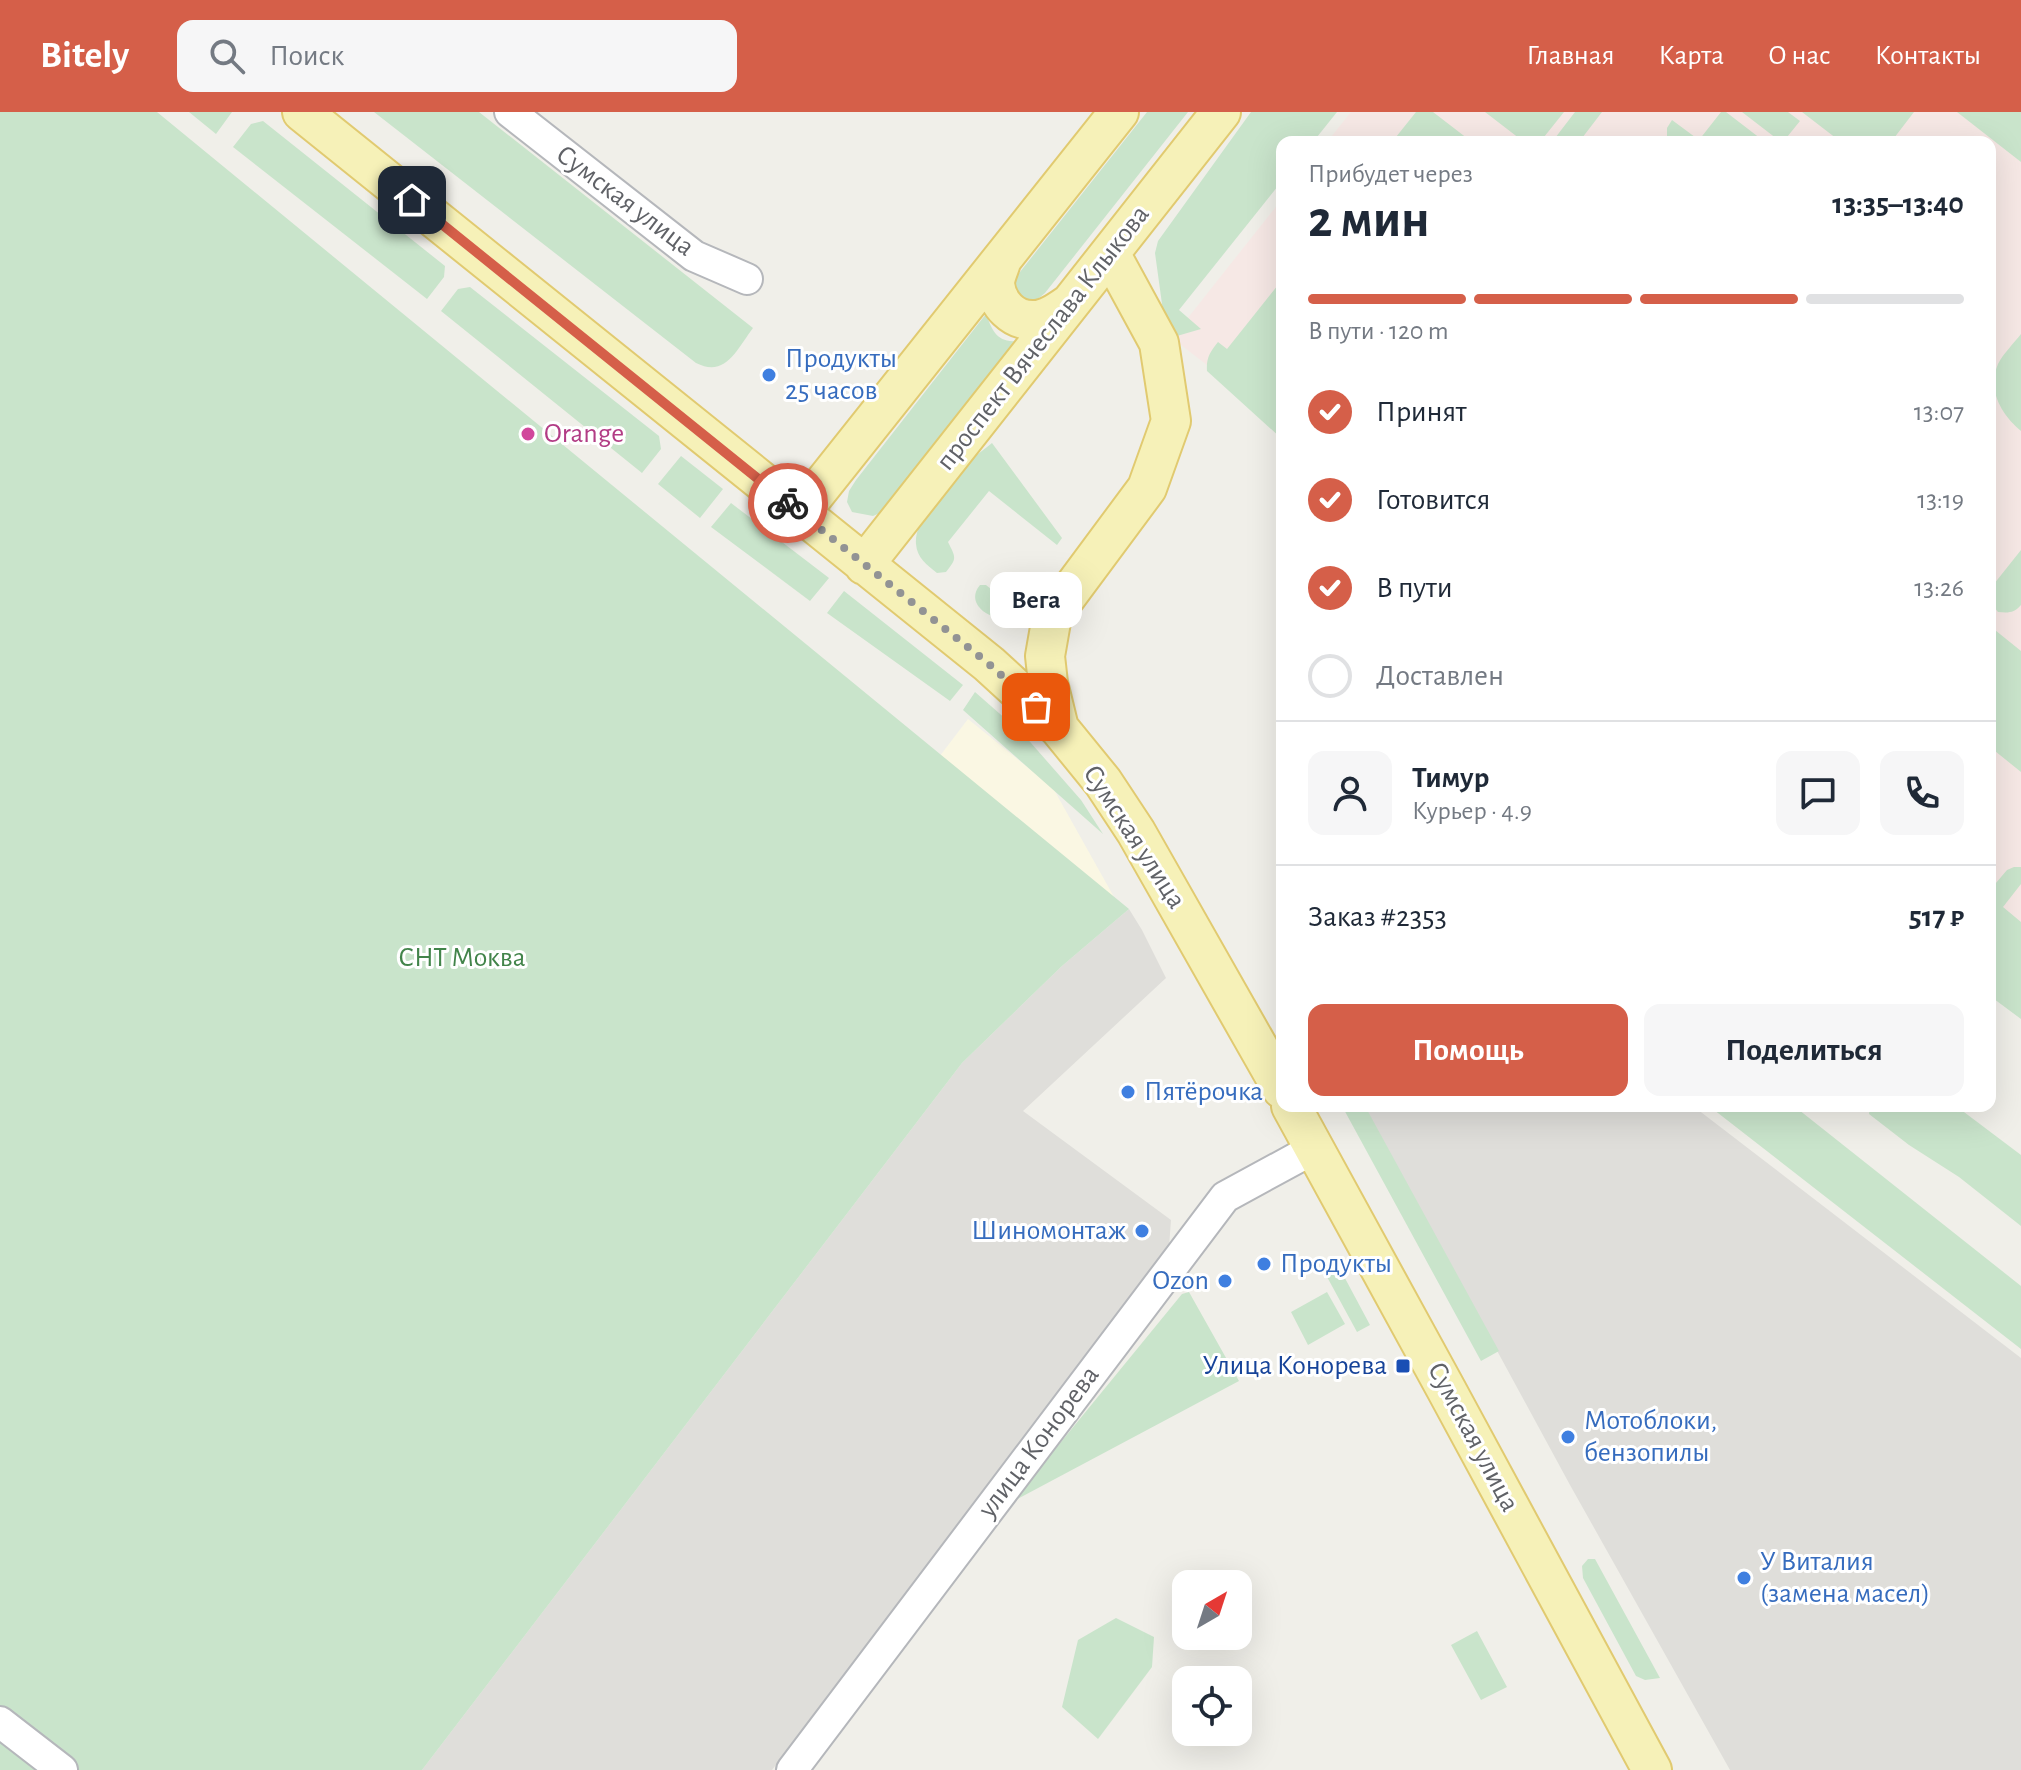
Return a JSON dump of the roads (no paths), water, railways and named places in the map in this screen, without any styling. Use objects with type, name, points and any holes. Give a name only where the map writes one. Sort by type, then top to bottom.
[{"type":"main road","name":"Сумская улица","points":[[302,112],[989,664],[1059,728],[1103,782],[1136,832],[1276,1078]]},
{"type":"main road","points":[[800,513],[1119,112]]},
{"type":"main road","name":"проспект Вячеслава Клыкова","points":[[864,565],[1221,112]]},
{"type":"main road","points":[[1059,728],[1045,656],[1052,616],[1147,488],[1171,421],[1159,343],[1110,253]]},
{"type":"main road","points":[[1002,259],[995,281],[998,297],[1007,310],[1017,317],[1034,320],[1053,315],[1069,304]]},
{"type":"main road","name":"Сумская улица","points":[[1294,1112],[1652,1770]]},
{"type":"street","name":"Сумская улица","points":[[510,112],[694,256],[747,279]]},
{"type":"street","name":"улица Конорева","points":[[792,1770],[1225,1197],[1315,1148]]},
{"type":"street","points":[[0,1722],[62,1770]]},
{"type":"place","name":"Продукты 25 часов","points":[[769,375]]},
{"type":"place","name":"Orange","points":[[528,434]]},
{"type":"place","name":"Вега","points":[[1036,707]]},
{"type":"place","name":"Пятёрочка","points":[[1128,1092]]},
{"type":"place","name":"Шиномонтаж","points":[[1142,1231]]},
{"type":"place","name":"Продукты","points":[[1264,1264]]},
{"type":"place","name":"Ozon","points":[[1225,1281]]},
{"type":"place","name":"Улица Конорева","points":[[1403,1366]]},
{"type":"place","name":"Мотоблоки, бензопилы","points":[[1568,1437]]},
{"type":"place","name":"У Виталия (замена масел)","points":[[1744,1578]]},
{"type":"park label","name":"СНТ Моква","points":[[462,958]]}]
